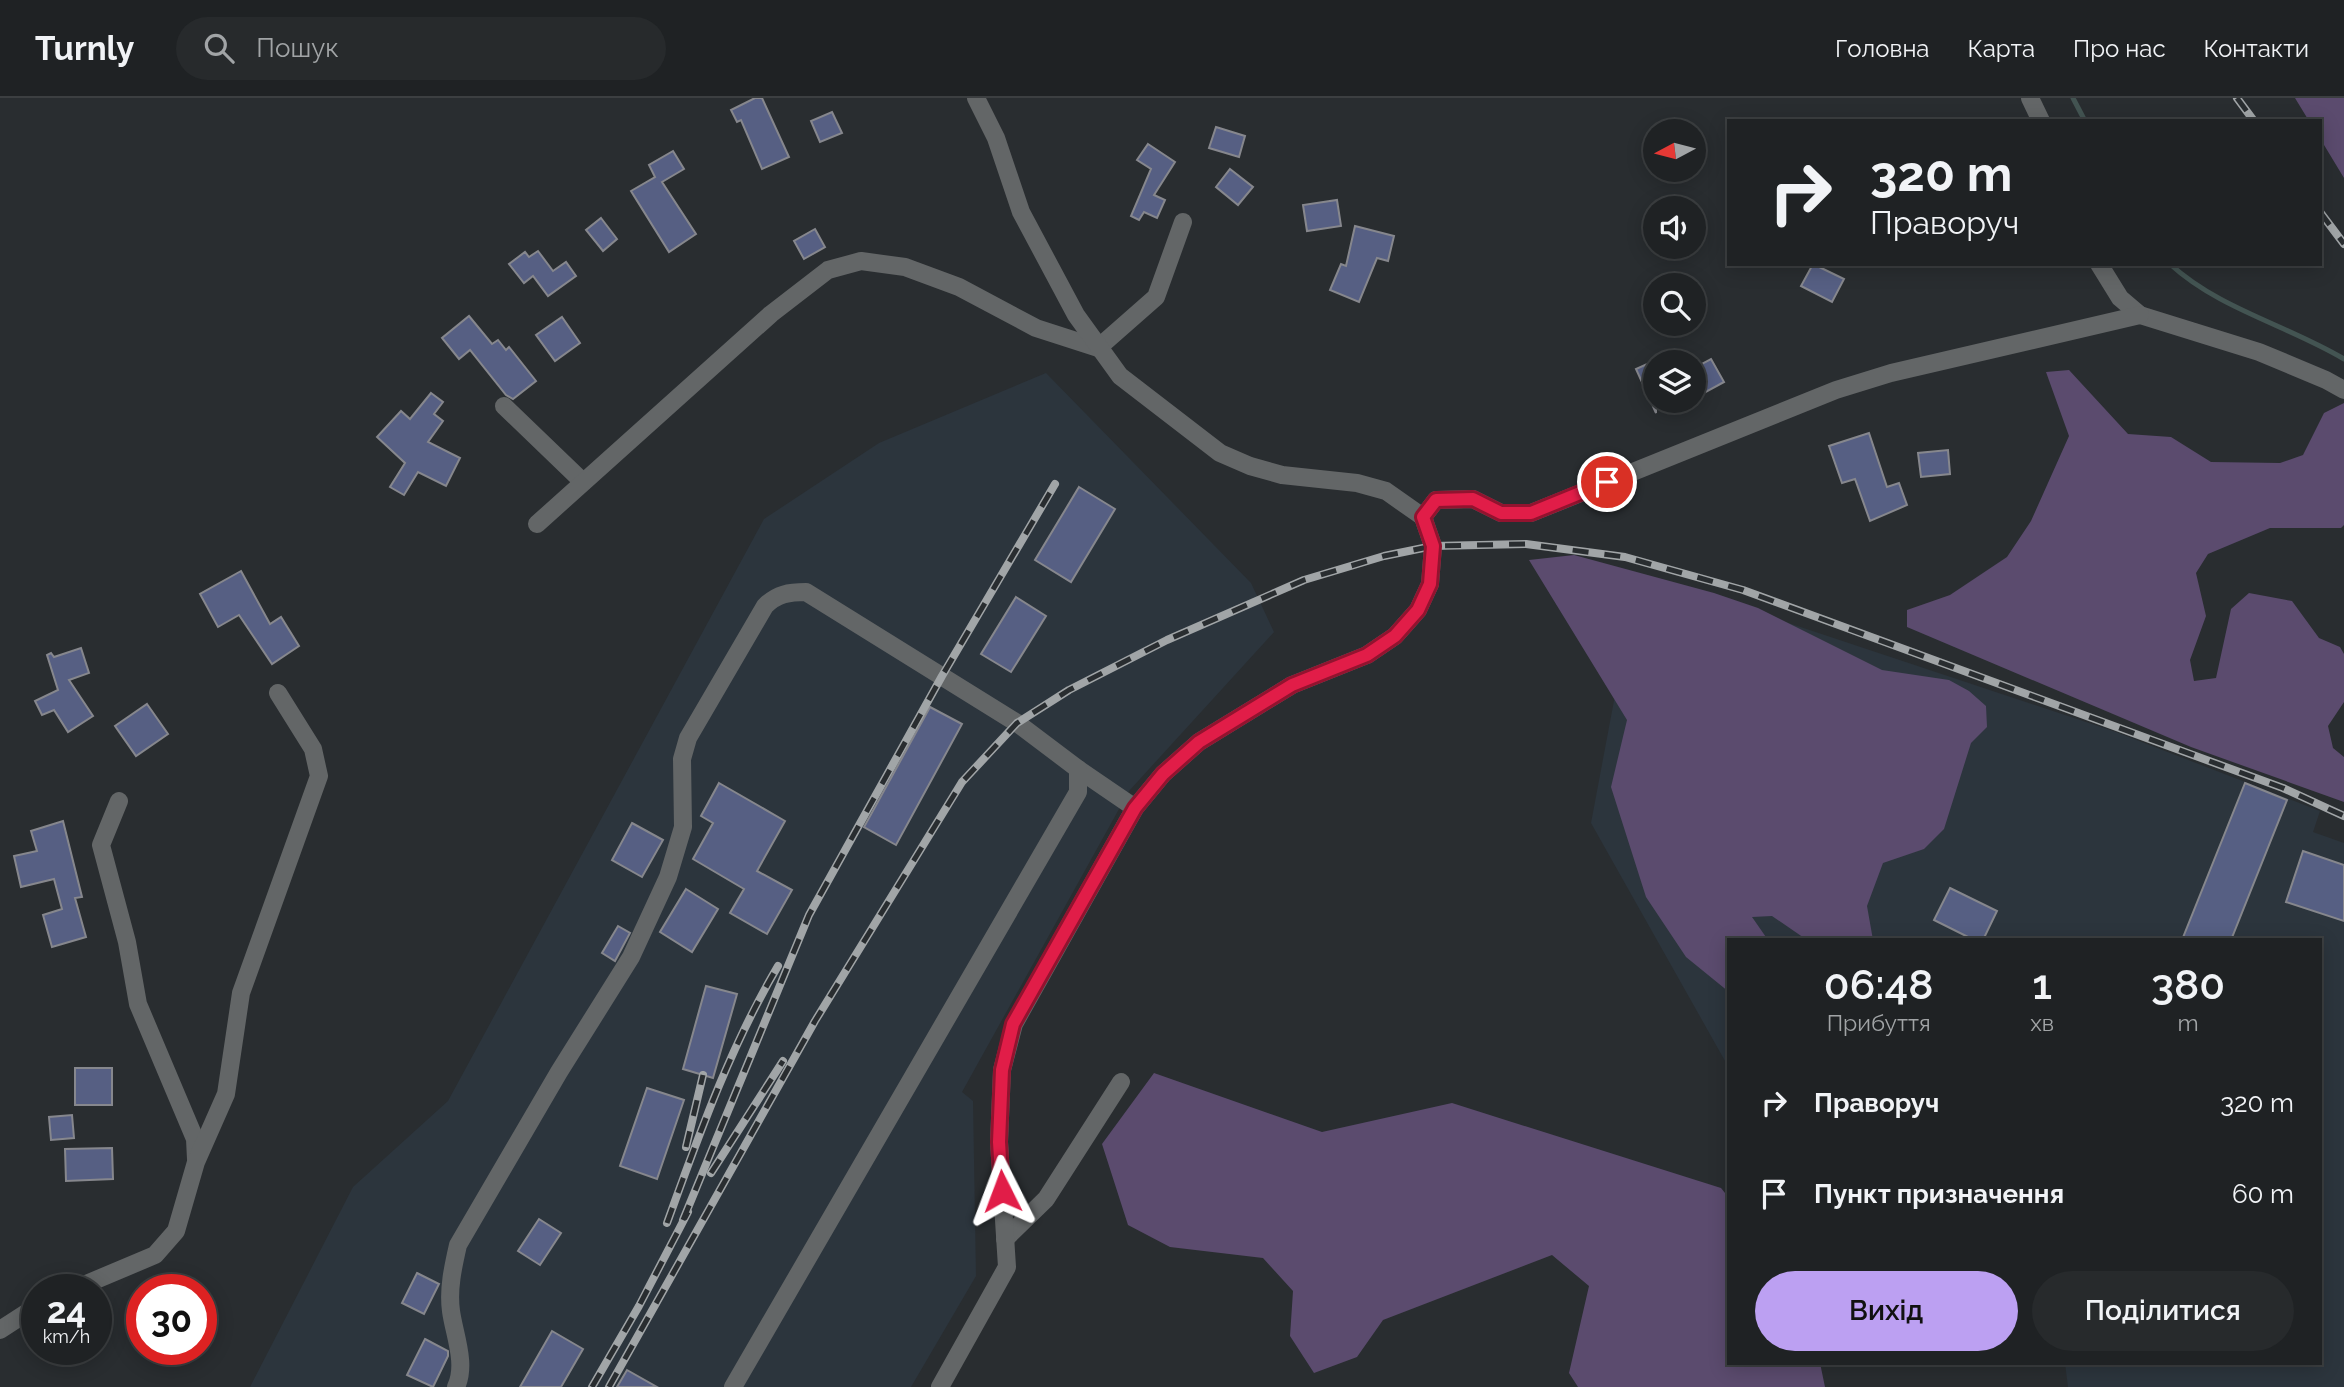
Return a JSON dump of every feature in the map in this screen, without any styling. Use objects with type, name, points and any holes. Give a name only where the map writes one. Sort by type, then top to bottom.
[{"type":"street","points":[[940,1387],[1007,1267],[999,1142],[1002,1070],[1013,1024],[1135,808],[1163,774],[1199,742],[1292,685],[1367,655],[1395,636],[1418,610],[1430,584],[1433,546],[1423,517],[1385,491],[1357,483],[1282,475],[1250,466],[1220,453],[1120,376],[1076,314],[1021,212],[996,138],[976,98]]},
{"type":"street","points":[[2029,98],[2040,119]]},
{"type":"street","points":[[1098,348],[1156,297],[1183,222]]},
{"type":"street","points":[[537,524],[811,280],[828,270],[861,261],[905,267],[959,287],[1036,328],[1098,348]]},
{"type":"street","points":[[2100,266],[2120,299],[2140,315],[2259,352],[2344,390]]},
{"type":"street","points":[[1423,517],[1436,500],[1451,498],[1473,499],[1501,513],[1531,513],[1836,390],[1891,373],[2140,315]]},
{"type":"street","points":[[504,406],[583,482]]},
{"type":"street","points":[[456,1387],[460,1381],[459,1341],[451,1310],[451,1288],[458,1245],[631,957],[668,877],[683,827],[682,759],[688,738],[765,606],[775,596],[791,592],[806,593],[1017,723],[1077,769],[1135,808]]},
{"type":"street","points":[[110,1274],[155,1255],[176,1231],[196,1162],[226,1094],[242,993],[319,776],[313,749],[278,693]]},
{"type":"street","points":[[733,1387],[1072,804],[1078,792],[1077,769]]},
{"type":"street","points":[[119,801],[101,845],[127,942],[138,1004],[195,1139],[196,1162]]},
{"type":"street","points":[[1005,1240],[1046,1199],[1121,1082]]},
{"type":"street","points":[[0,1330],[21,1316]]},
{"type":"shaded area","points":[[2295,98],[2344,98],[2344,178],[2322,142],[2322,119],[2308,119]]},
{"type":"shaded area","points":[[2069,370],[2128,434],[2171,437],[2211,462],[2280,463],[2303,455],[2324,413],[2344,403],[2344,525],[2341,528],[2270,528],[2208,554],[2196,573],[2206,616],[2190,660],[2194,681],[2216,678],[2231,609],[2249,593],[2292,601],[2319,638],[2340,647],[2344,654],[2344,702],[2328,726],[2333,748],[2344,757],[2344,802],[2191,747],[1907,627],[1907,610],[1950,595],[2007,557],[2031,521],[2069,436],[2046,372]]},
{"type":"shaded area","points":[[1046,373],[1251,583],[1274,632],[1129,791],[962,1092],[973,1101],[976,1276],[911,1387],[250,1387],[353,1187],[448,1101],[764,519],[879,443]]},
{"type":"shaded area","points":[[1574,555],[1714,593],[1758,608],[1882,670],[1949,680],[1969,691],[1986,706],[1987,727],[1971,743],[1944,829],[1924,849],[1883,863],[1867,906],[1873,938],[1804,938],[1772,916],[1752,917],[1767,938],[1727,938],[1727,990],[1686,957],[1646,897],[1611,787],[1627,720],[1529,560]]},
{"type":"shaded area","points":[[1638,573],[2116,732],[2320,811],[2313,832],[2344,843],[2344,1387],[2068,1387],[2065,1365],[2322,1365],[2322,938],[1727,938],[1727,1064],[1591,823]]},
{"type":"shaded area","points":[[1154,1073],[1322,1132],[1452,1103],[1721,1188],[1727,1196],[1727,1365],[1820,1365],[1825,1387],[1578,1387],[1569,1373],[1589,1286],[1552,1255],[1383,1320],[1357,1357],[1314,1373],[1290,1336],[1293,1291],[1263,1258],[1170,1247],[1128,1225],[1102,1144]]},
{"type":"building","points":[[755,98],[762,98],[789,157],[762,169],[741,120],[737,122],[731,110]]},
{"type":"building","points":[[832,112],[842,133],[820,142],[811,121]]},
{"type":"building","points":[[1216,127],[1245,136],[1239,157],[1209,148]]},
{"type":"building","points":[[1148,144],[1175,162],[1154,195],[1165,200],[1157,218],[1144,212],[1139,220],[1131,216],[1151,169],[1137,160]]},
{"type":"building","points":[[673,151],[684,169],[662,182],[696,234],[669,252],[631,191],[655,177],[649,165]]},
{"type":"building","points":[[1230,169],[1253,187],[1238,205],[1216,187]]},
{"type":"building","points":[[1337,200],[1341,226],[1307,231],[1303,205]]},
{"type":"building","points":[[601,218],[617,239],[603,251],[586,230]]},
{"type":"building","points":[[1355,226],[1394,236],[1388,261],[1377,258],[1359,302],[1330,290],[1341,264],[1346,266]]},
{"type":"building","points":[[815,229],[825,247],[804,259],[794,241]]},
{"type":"building","points":[[538,251],[553,271],[566,262],[576,276],[548,296],[533,276],[524,283],[509,264],[525,252],[529,257]]},
{"type":"building","points":[[1812,266],[1844,279],[1832,302],[1801,286]]},
{"type":"building","points":[[469,316],[492,344],[498,340],[506,350],[509,347],[536,381],[513,399],[506,395],[470,350],[459,359],[442,338]]},
{"type":"building","points":[[562,317],[580,343],[555,361],[536,335]]},
{"type":"building","points":[[1711,359],[1724,382],[1706,392],[1706,362]]},
{"type":"building","points":[[1643,366],[1643,384],[1636,369]]},
{"type":"building","points":[[431,393],[443,402],[434,414],[443,421],[428,442],[460,458],[446,486],[418,472],[404,495],[390,487],[405,463],[377,437],[401,411],[410,419]]},
{"type":"building","points":[[1869,433],[1887,487],[1899,483],[1907,505],[1870,521],[1855,479],[1842,483],[1829,446]]},
{"type":"building","points":[[1948,450],[1950,474],[1921,477],[1918,453]]},
{"type":"building","points":[[1079,487],[1115,509],[1071,582],[1035,560]]},
{"type":"building","points":[[241,571],[270,624],[281,617],[299,646],[272,664],[239,615],[218,627],[200,594]]},
{"type":"building","points":[[1016,597],[1046,616],[1011,672],[981,654]]},
{"type":"building","points":[[81,648],[89,673],[69,680],[93,716],[68,732],[54,710],[42,715],[35,701],[58,690],[47,655],[51,653],[54,657]]},
{"type":"building","points":[[147,704],[168,734],[136,756],[115,726]]},
{"type":"building","points":[[930,707],[962,724],[896,845],[864,827]]},
{"type":"building","points":[[719,783],[785,821],[757,871],[792,890],[767,934],[730,913],[744,889],[693,859],[713,823],[701,816]]},
{"type":"building","points":[[2245,783],[2287,800],[2232,938],[2183,938]]},
{"type":"building","points":[[63,821],[82,897],[75,898],[86,937],[52,947],[43,915],[62,909],[54,879],[21,887],[14,856],[37,851],[31,831]]},
{"type":"building","points":[[632,823],[663,840],[642,877],[612,860]]},
{"type":"building","points":[[2303,851],[2344,865],[2344,921],[2286,902]]},
{"type":"building","points":[[1950,888],[1997,911],[1984,938],[1970,938],[1934,920]]},
{"type":"building","points":[[686,889],[718,909],[692,952],[660,932]]},
{"type":"building","points":[[618,926],[630,933],[615,961],[602,953]]},
{"type":"building","points":[[706,986],[737,994],[713,1078],[683,1069]]},
{"type":"building","points":[[75,1068],[112,1068],[112,1105],[75,1105]]},
{"type":"building","points":[[647,1088],[684,1100],[657,1179],[620,1166]]},
{"type":"building","points":[[72,1115],[74,1138],[51,1140],[49,1117]]},
{"type":"building","points":[[112,1148],[113,1179],[66,1181],[65,1149]]},
{"type":"building","points":[[539,1219],[561,1233],[540,1265],[518,1251]]},
{"type":"building","points":[[417,1273],[439,1284],[424,1314],[402,1303]]},
{"type":"building","points":[[552,1331],[583,1349],[561,1387],[520,1387]]},
{"type":"building","points":[[425,1339],[448,1351],[433,1387],[407,1375]]},
{"type":"building","points":[[627,1370],[657,1387],[617,1387]]},
{"type":"waterway","points":[[2073,98],[2084,119]]},
{"type":"waterway","points":[[2172,266],[2189,280],[2232,305],[2344,359]]},
{"type":"railway","points":[[2237,98],[2253,119]]},
{"type":"railway","points":[[2322,215],[2344,244]]},
{"type":"railway","points":[[683,1220],[809,915],[942,676],[1055,484]]},
{"type":"railway","points":[[609,1387],[815,1021],[962,782],[1017,723],[1069,690],[1167,640],[1304,580],[1384,556],[1433,546],[1526,544],[1625,557],[1743,590],[2283,788],[2344,816]]},
{"type":"railway","points":[[667,1223],[730,1060],[778,966]]},
{"type":"railway","points":[[711,1173],[783,1061]]},
{"type":"railway","points":[[686,1147],[703,1075]]},
{"type":"railway","points":[[592,1387],[639,1306],[688,1212]]},
{"type":"route","points":[[1002,1191],[999,1142],[1002,1070],[1013,1024],[1135,808],[1163,774],[1199,742],[1292,685],[1367,655],[1395,636],[1418,610],[1430,584],[1433,546],[1423,517],[1436,500],[1473,499],[1501,513],[1531,513],[1607,482]]}]
